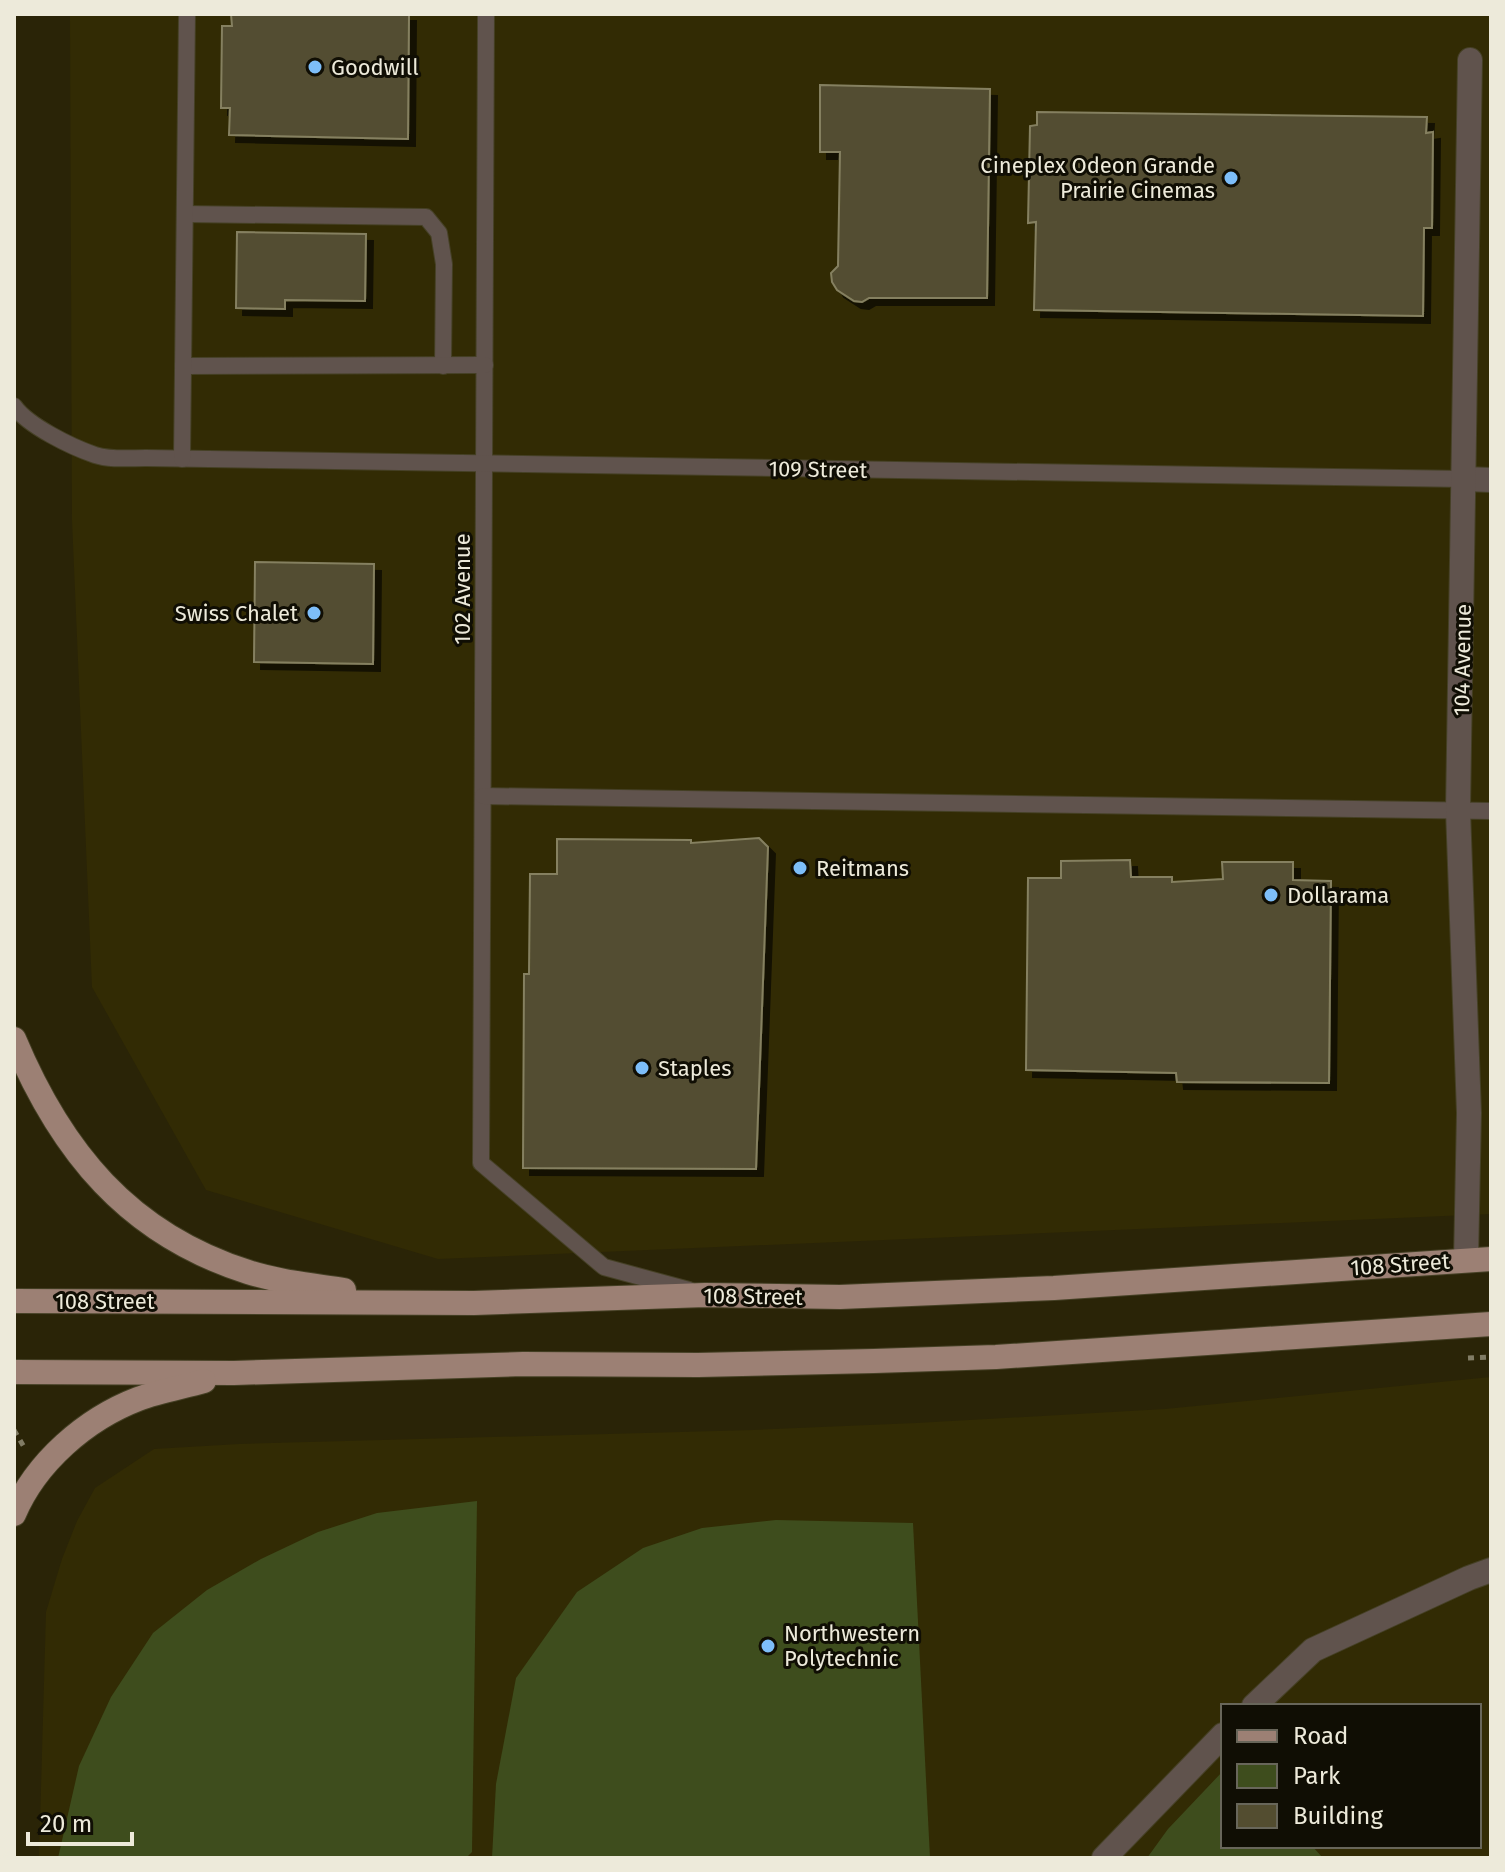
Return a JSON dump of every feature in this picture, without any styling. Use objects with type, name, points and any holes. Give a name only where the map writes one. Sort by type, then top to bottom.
[{"type":"main road","points":[[14,1039],[30,1077],[58,1127],[96,1177],[137,1215],[188,1248],[248,1272],[297,1283],[474,1303]]},
{"type":"main road","name":"108 Street","points":[[14,1301],[474,1303],[705,1295],[840,1297],[1054,1288],[1491,1259]]},
{"type":"main road","points":[[14,1372],[234,1373],[523,1364],[698,1365],[874,1361],[996,1357],[1491,1324]]},
{"type":"main road","points":[[14,1514],[33,1480],[62,1447],[96,1421],[138,1399],[234,1373]]},
{"type":"street","name":"104 Avenue","points":[[1466,1260],[1469,1113],[1458,810],[1470,60]]},
{"type":"street","name":"109 Street","points":[[1465,479],[1491,480]]},
{"type":"street","points":[[1256,1704],[1313,1650],[1491,1570]]},
{"type":"street","points":[[1104,1858],[1221,1737]]},
{"type":"lane","points":[[182,459],[187,14]]},
{"type":"lane","name":"102 Avenue","points":[[486,14],[481,1163],[604,1267],[705,1295]]},
{"type":"lane","points":[[185,214],[426,217],[439,233],[444,264],[443,366]]},
{"type":"lane","points":[[183,366],[485,365]]},
{"type":"lane","name":"109 Street","points":[[14,406],[49,434],[97,456],[1465,479]]},
{"type":"lane","points":[[483,796],[1491,811]]},
{"type":"shaded area","points":[[70,14],[1491,14],[1491,1214],[438,1259],[206,1190],[92,987],[72,520]]},
{"type":"shaded area","name":"Northwestern Polytechnic","points":[[1491,1377],[1491,1858],[39,1858],[46,1612],[77,1521],[95,1488],[154,1449],[916,1423],[1165,1409]]},
{"type":"green space","points":[[477,1501],[472,1852],[466,1858],[58,1858],[79,1766],[111,1697],[153,1633],[207,1590],[261,1559],[318,1532],[377,1513]]},
{"type":"green space","points":[[776,1520],[913,1523],[930,1858],[492,1858],[496,1784],[516,1678],[577,1592],[643,1548],[702,1528]]},
{"type":"green space","points":[[1221,1773],[1221,1848],[1314,1848],[1323,1858],[1147,1858],[1168,1829]]},
{"type":"building","name":"Goodwill","points":[[231,14],[409,14],[408,139],[229,135],[230,108],[221,108],[222,26],[232,26]]},
{"type":"building","points":[[820,85],[990,89],[987,298],[869,298],[862,302],[854,301],[837,290],[831,273],[838,266],[840,152],[820,152]]},
{"type":"building","name":"Cineplex Odeon Grande Prairie Cinemas","points":[[1037,112],[1427,117],[1426,133],[1433,132],[1432,228],[1424,228],[1423,316],[1034,310],[1036,222],[1028,223],[1030,126],[1037,125]]},
{"type":"building","points":[[237,232],[366,234],[365,301],[285,300],[285,309],[236,308]]},
{"type":"building","name":"Swiss Chalet","points":[[255,562],[374,564],[373,664],[254,662]]},
{"type":"building","name":"Staples","points":[[759,838],[768,847],[756,1169],[523,1168],[524,974],[529,974],[530,874],[557,874],[557,839],[691,840],[691,843]]},
{"type":"building","points":[[1130,860],[1131,877],[1172,877],[1172,882],[1223,879],[1222,862],[1293,862],[1293,880],[1331,881],[1329,1083],[1177,1082],[1176,1073],[1026,1070],[1028,878],[1061,878],[1061,861]]},
{"type":"place","name":"Goodwill","points":[[315,67]]},
{"type":"place","name":"Cineplex Odeon Grande Prairie Cinemas","points":[[1231,178]]},
{"type":"place","name":"Swiss Chalet","points":[[314,613]]},
{"type":"place","name":"Reitmans","points":[[800,868]]},
{"type":"place","name":"Dollarama","points":[[1271,895]]},
{"type":"place","name":"Staples","points":[[642,1068]]},
{"type":"place","name":"Northwestern Polytechnic","points":[[768,1646]]}]
